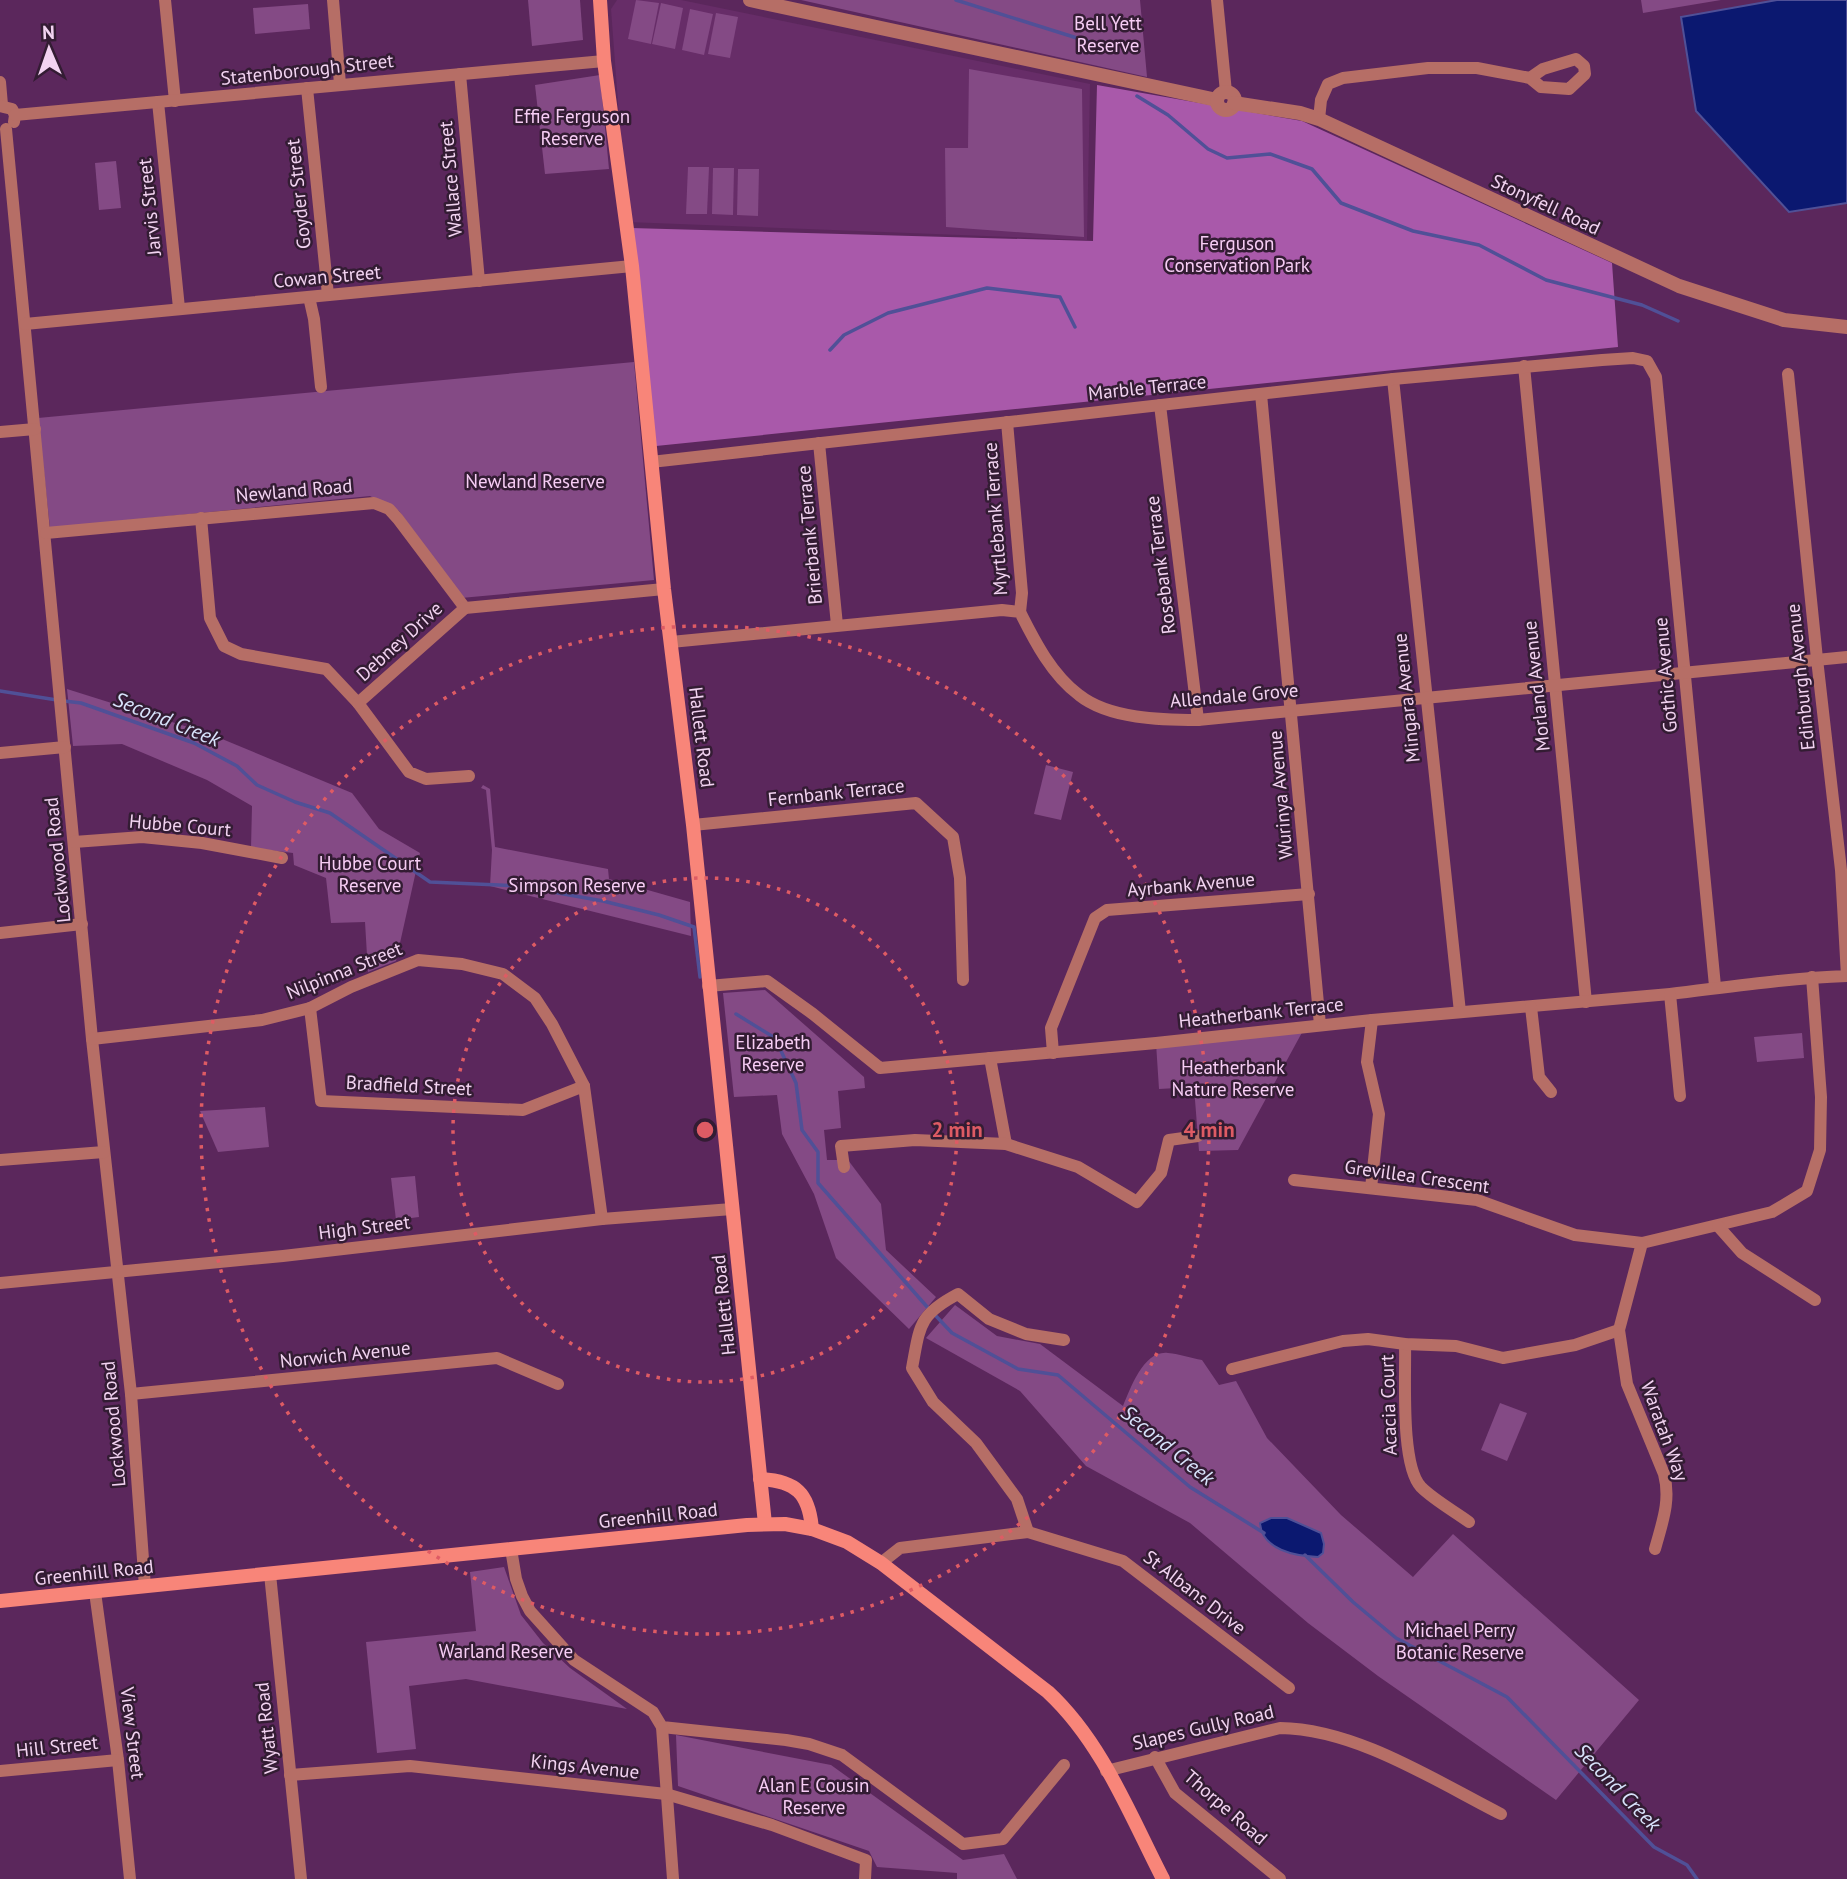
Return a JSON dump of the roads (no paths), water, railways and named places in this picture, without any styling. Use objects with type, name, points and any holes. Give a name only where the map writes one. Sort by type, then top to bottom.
[{"type":"main road","name":"Hallett Road","points":[[600,0],[604,61],[632,265],[664,589],[693,825],[765,1524]]},
{"type":"main road","points":[[760,1479],[774,1480],[800,1492],[807,1501],[812,1529]]},
{"type":"main road","name":"Greenhill Road","points":[[0,1601],[765,1524],[812,1529],[847,1542],[881,1563],[1048,1692],[1070,1713],[1090,1740],[1163,1879]]},
{"type":"street","points":[[165,0],[175,101]]},
{"type":"street","points":[[332,0],[340,84]]},
{"type":"street","name":"Stonyfell Road","points":[[750,0],[1300,113],[1319,119],[1679,286],[1784,320],[1847,327]]},
{"type":"street","points":[[1217,0],[1226,98]]},
{"type":"street","name":"Statenborough Street","points":[[15,115],[604,61]]},
{"type":"street","points":[[1319,119],[1321,100],[1328,84],[1343,78],[1428,68],[1477,68],[1530,78]]},
{"type":"street","name":"Wallace Street","points":[[460,74],[479,281]]},
{"type":"street","points":[[0,82],[1,106],[9,107],[15,115],[14,122],[3,129]]},
{"type":"street","name":"Goyder Street","points":[[307,88],[328,295]]},
{"type":"street","name":"Jarvis Street","points":[[158,102],[179,309]]},
{"type":"street","name":"Lockwood Road","points":[[3,129],[26,324],[92,1039],[131,1394],[145,1587]]},
{"type":"street","name":"Cowan Street","points":[[26,324],[632,265]]},
{"type":"street","points":[[309,297],[321,387]]},
{"type":"street","name":"Marble Terrace","points":[[651,462],[1393,379],[1633,358],[1647,361]]},
{"type":"street","name":"Gothic Avenue","points":[[1647,361],[1656,377],[1715,986]]},
{"type":"street","name":"Morland Avenue","points":[[1524,366],[1586,1002]]},
{"type":"street","name":"Edinburgh Avenue","points":[[1788,374],[1816,659],[1840,859],[1847,976]]},
{"type":"street","name":"Mingara Avenue","points":[[1393,379],[1460,1013]]},
{"type":"street","name":"Wurinya Avenue","points":[[1261,394],[1320,1026]]},
{"type":"street","name":"Rosebank Terrace","points":[[1160,405],[1198,720]]},
{"type":"street","name":"Myrtlebank Terrace","points":[[1007,422],[1022,593],[1020,612]]},
{"type":"street","points":[[0,432],[36,429]]},
{"type":"street","name":"Brierbank Terrace","points":[[819,443],[837,625]]},
{"type":"street","name":"Newland Road","points":[[46,533],[374,503],[389,509],[398,519],[465,608]]},
{"type":"street","points":[[201,518],[209,618],[224,646],[242,654],[326,669],[358,703],[410,772],[426,779],[469,776]]},
{"type":"street","points":[[465,608],[664,589]]},
{"type":"street","name":"Debney Drive","points":[[358,703],[465,608]]},
{"type":"street","points":[[671,642],[1002,610],[1020,612]]},
{"type":"street","name":"Allendale Grove","points":[[1020,612],[1037,647],[1079,696],[1112,711],[1155,720],[1198,720],[1847,657]]},
{"type":"street","points":[[0,753],[65,747]]},
{"type":"street","name":"Fernbank Terrace","points":[[693,825],[916,803],[953,837],[960,878],[963,980]]},
{"type":"street","name":"Hubbe Court","points":[[74,842],[142,837],[202,843],[282,858]]},
{"type":"street","name":"Ayrbank Avenue","points":[[1053,1053],[1051,1028],[1095,918],[1107,910],[1309,894]]},
{"type":"street","points":[[0,933],[82,924]]},
{"type":"street","name":"Nilpinna Street","points":[[92,1039],[262,1020],[310,1008],[418,960],[462,964],[503,974],[535,998],[552,1024],[584,1086],[602,1219]]},
{"type":"street","name":"Heatherbank Terrace","points":[[708,986],[767,981],[880,1068],[1670,994],[1715,986],[1735,988],[1752,982],[1847,976]]},
{"type":"street","name":"Grevillea Crescent","points":[[1294,1180],[1476,1200],[1575,1235],[1642,1243],[1772,1212],[1807,1191],[1820,1150],[1821,1097],[1812,977]]},
{"type":"street","points":[[1670,994],[1680,1096]]},
{"type":"street","points":[[1531,1007],[1539,1077],[1551,1092]]},
{"type":"street","name":"Bradfield Street","points":[[310,1008],[321,1101],[523,1110],[584,1086]]},
{"type":"street","points":[[1371,1188],[1379,1114],[1367,1062],[1372,1020]]},
{"type":"street","points":[[990,1058],[1006,1144]]},
{"type":"street","points":[[845,1167],[841,1146],[915,1140],[1006,1144],[1079,1167],[1137,1202],[1161,1173],[1169,1140],[1198,1136]]},
{"type":"street","points":[[0,1160],[104,1152]]},
{"type":"street","name":"High Street","points":[[0,1283],[282,1256],[602,1219],[732,1209]]},
{"type":"street","points":[[1718,1226],[1742,1253],[1815,1300]]},
{"type":"street","name":"Waratah Way","points":[[1642,1243],[1619,1330],[1627,1384],[1668,1489],[1668,1501],[1655,1549]]},
{"type":"street","points":[[881,1563],[900,1548],[1028,1532],[1017,1499],[976,1443],[933,1402],[912,1368],[920,1327],[927,1315],[937,1305],[958,1294],[989,1319],[1026,1335],[1064,1340]]},
{"type":"street","points":[[1232,1369],[1343,1340],[1367,1339],[1456,1346],[1503,1358],[1574,1345],[1619,1330]]},
{"type":"street","name":"Acacia Court","points":[[1405,1344],[1408,1454],[1412,1474],[1421,1487],[1469,1522]]},
{"type":"street","name":"Norwich Avenue","points":[[131,1394],[497,1358],[558,1384]]},
{"type":"street","name":"St Albans Drive","points":[[1028,1532],[1123,1561],[1289,1688]]},
{"type":"street","points":[[511,1549],[516,1579],[530,1611],[574,1660],[653,1712],[662,1727],[673,1879]]},
{"type":"street","name":"Wyatt Road","points":[[270,1574],[301,1879]]},
{"type":"street","name":"View Street","points":[[95,1592],[118,1760],[130,1879]]},
{"type":"street","points":[[662,1727],[786,1740],[842,1755],[963,1844],[1003,1839],[1064,1765]]},
{"type":"street","name":"Slapes Gully Road","points":[[1107,1771],[1280,1728],[1301,1728],[1374,1749],[1501,1814]]},
{"type":"street","name":"Thorpe Road","points":[[1155,1757],[1175,1793],[1280,1879]]},
{"type":"street","name":"Hill Street","points":[[0,1771],[118,1760]]},
{"type":"street","name":"Kings Avenue","points":[[290,1774],[410,1766],[666,1794],[772,1825],[866,1860],[865,1879]]},
{"type":"waterway","points":[[956,0],[1112,49]]},
{"type":"waterway","points":[[1137,96],[1168,115],[1208,149],[1227,158],[1270,154],[1312,169],[1341,203],[1413,231],[1479,245],[1546,280],[1642,305],[1678,321]]},
{"type":"waterway","points":[[830,350],[844,335],[888,313],[987,288],[1060,297],[1075,327]]},
{"type":"waterway","name":"Second Creek","points":[[0,691],[57,700]]},
{"type":"waterway","name":"Second Creek","points":[[64,701],[81,703],[194,743],[237,766],[257,785],[295,802],[330,813],[430,882],[519,886],[603,901],[694,927],[700,977]]},
{"type":"waterway","name":"Second Creek","points":[[736,1014],[775,1038],[796,1083],[802,1130],[818,1152],[818,1183],[929,1309]]},
{"type":"waterway","name":"Second Creek","points":[[935,1315],[952,1333],[1018,1369],[1058,1375],[1190,1487],[1264,1533]]},
{"type":"waterway","name":"Second Creek","points":[[1305,1555],[1353,1602],[1396,1638],[1507,1697],[1654,1847],[1687,1865],[1697,1879]]},
{"type":"park label","name":"Bell Yett Reserve","points":[[1108,34]]},
{"type":"park label","name":"Effie Ferguson Reserve","points":[[572,127]]},
{"type":"park label","name":"Ferguson Conservation Park","points":[[1237,254]]},
{"type":"park label","name":"Newland Reserve","points":[[535,481]]},
{"type":"park label","name":"Hubbe Court Reserve","points":[[370,874]]},
{"type":"park label","name":"Simpson Reserve","points":[[577,885]]},
{"type":"park label","name":"Elizabeth Reserve","points":[[773,1053]]},
{"type":"park label","name":"Heatherbank Nature Reserve","points":[[1233,1078]]},
{"type":"park label","name":"Michael Perry Botanic Reserve","points":[[1460,1641]]},
{"type":"park label","name":"Warland Reserve","points":[[506,1651]]},
{"type":"park label","name":"Alan E Cousin Reserve","points":[[814,1796]]}]
